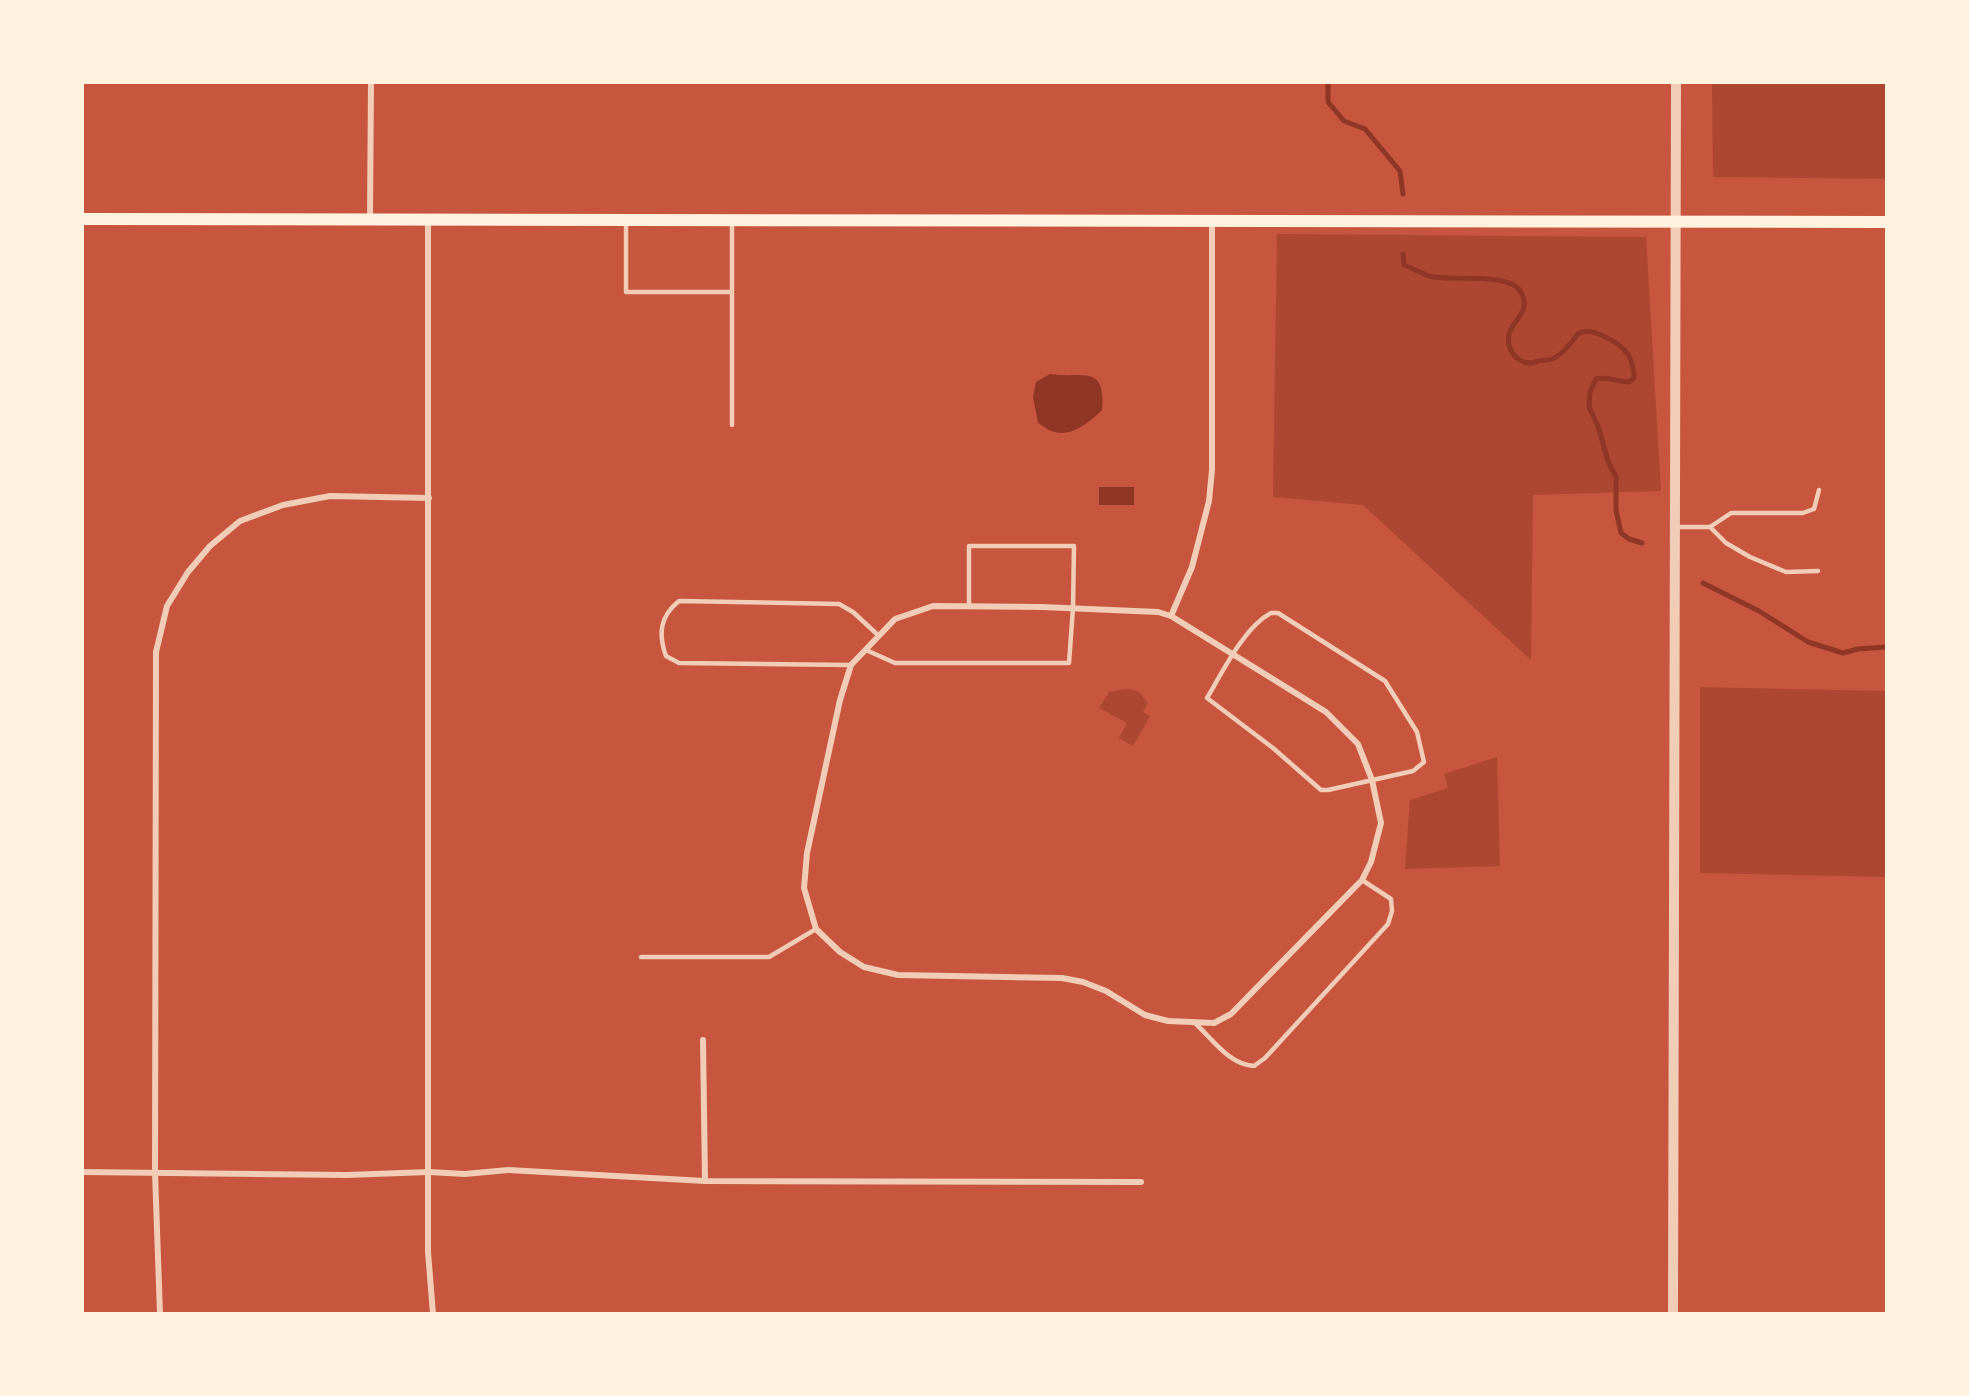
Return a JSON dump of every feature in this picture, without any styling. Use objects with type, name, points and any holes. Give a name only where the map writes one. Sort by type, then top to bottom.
[{"type":"main road","points":[[82,219],[626,218],[1887,222]]},
{"type":"street","points":[[370,220],[371,82]]},
{"type":"street","points":[[1673,1314],[1676,82]]},
{"type":"street","points":[[428,220],[428,1252],[433,1314]]},
{"type":"street","points":[[1171,616],[1192,567],[1209,501],[1214,439],[1212,220]]},
{"type":"street","points":[[160,1314],[155,1172],[156,652],[167,606],[188,572],[210,546],[240,521],[283,505],[330,496],[429,498]]},
{"type":"street","points":[[933,606],[1072,608],[1158,612],[1171,616],[1326,712],[1358,744],[1372,780],[1381,823],[1371,862],[1362,880],[1231,1014],[1214,1023],[1168,1021],[1144,1015],[1106,991],[1083,982],[1062,978],[898,975],[864,967],[840,952],[816,929],[804,888],[807,853],[840,700],[851,665],[896,619],[933,606]]},
{"type":"street","points":[[703,1040],[705,1181]]},
{"type":"street","points":[[82,1172],[347,1175],[429,1172],[465,1174],[508,1170],[705,1181],[1141,1182]]},
{"type":"lane","points":[[626,218],[626,292],[731,292]]},
{"type":"lane","points":[[732,219],[732,425]]},
{"type":"lane","points":[[1676,527],[1710,527],[1731,513],[1803,513],[1814,509],[1819,490]]},
{"type":"lane","points":[[1710,527],[1726,543],[1750,557],[1786,572],[1818,571]]},
{"type":"lane","points":[[866,650],[895,663],[1069,663],[1074,546],[969,546],[969,606]]},
{"type":"lane","points":[[851,665],[679,663],[666,656],[661,632],[669,608],[679,601],[839,604],[853,612],[879,636]]},
{"type":"lane","points":[[1270,613],[1278,613],[1385,681],[1417,732],[1424,762],[1413,771],[1321,790],[1274,748],[1207,698],[1233,654],[1260,619],[1270,613]]},
{"type":"lane","points":[[1196,1023],[1231,1058],[1246,1066],[1254,1066],[1264,1058],[1388,924],[1392,911],[1391,899],[1362,880]]},
{"type":"lane","points":[[641,957],[768,957],[816,929]]},
{"type":"shaded area","points":[[1712,83],[1886,83],[1886,179],[1713,177]]},
{"type":"shaded area","points":[[1277,234],[1646,237],[1661,491],[1533,495],[1531,660],[1363,505],[1273,497]]},
{"type":"shaded area","points":[[1050,374],[1082,375],[1096,379],[1102,395],[1102,410],[1087,423],[1074,430],[1061,433],[1048,430],[1038,423],[1033,397],[1036,382]]},
{"type":"shaded area","points":[[1099,487],[1134,487],[1134,505],[1099,505]]},
{"type":"shaded area","points":[[1700,687],[1886,691],[1886,877],[1700,873]]},
{"type":"shaded area","points":[[1128,689],[1137,691],[1148,703],[1143,712],[1150,716],[1133,746],[1119,738],[1127,723],[1099,708],[1109,692]]},
{"type":"shaded area","points":[[1497,757],[1500,866],[1405,869],[1410,800],[1448,788],[1444,774]]},
{"type":"waterway","points":[[1328,82],[1328,102],[1344,121],[1365,129],[1400,171],[1403,194]]},
{"type":"waterway","points":[[1403,254],[1404,265],[1429,276],[1505,281],[1521,292],[1524,299],[1523,310],[1511,329],[1508,339],[1510,349],[1520,360],[1532,363],[1554,358],[1578,334],[1584,332],[1606,337],[1625,351],[1631,361],[1634,378],[1629,382],[1605,378],[1596,379],[1590,392],[1589,407],[1616,477],[1616,510],[1621,533],[1629,539],[1642,543]]},
{"type":"waterway","points":[[1703,583],[1759,611],[1808,642],[1843,653],[1858,649],[1886,647]]}]
